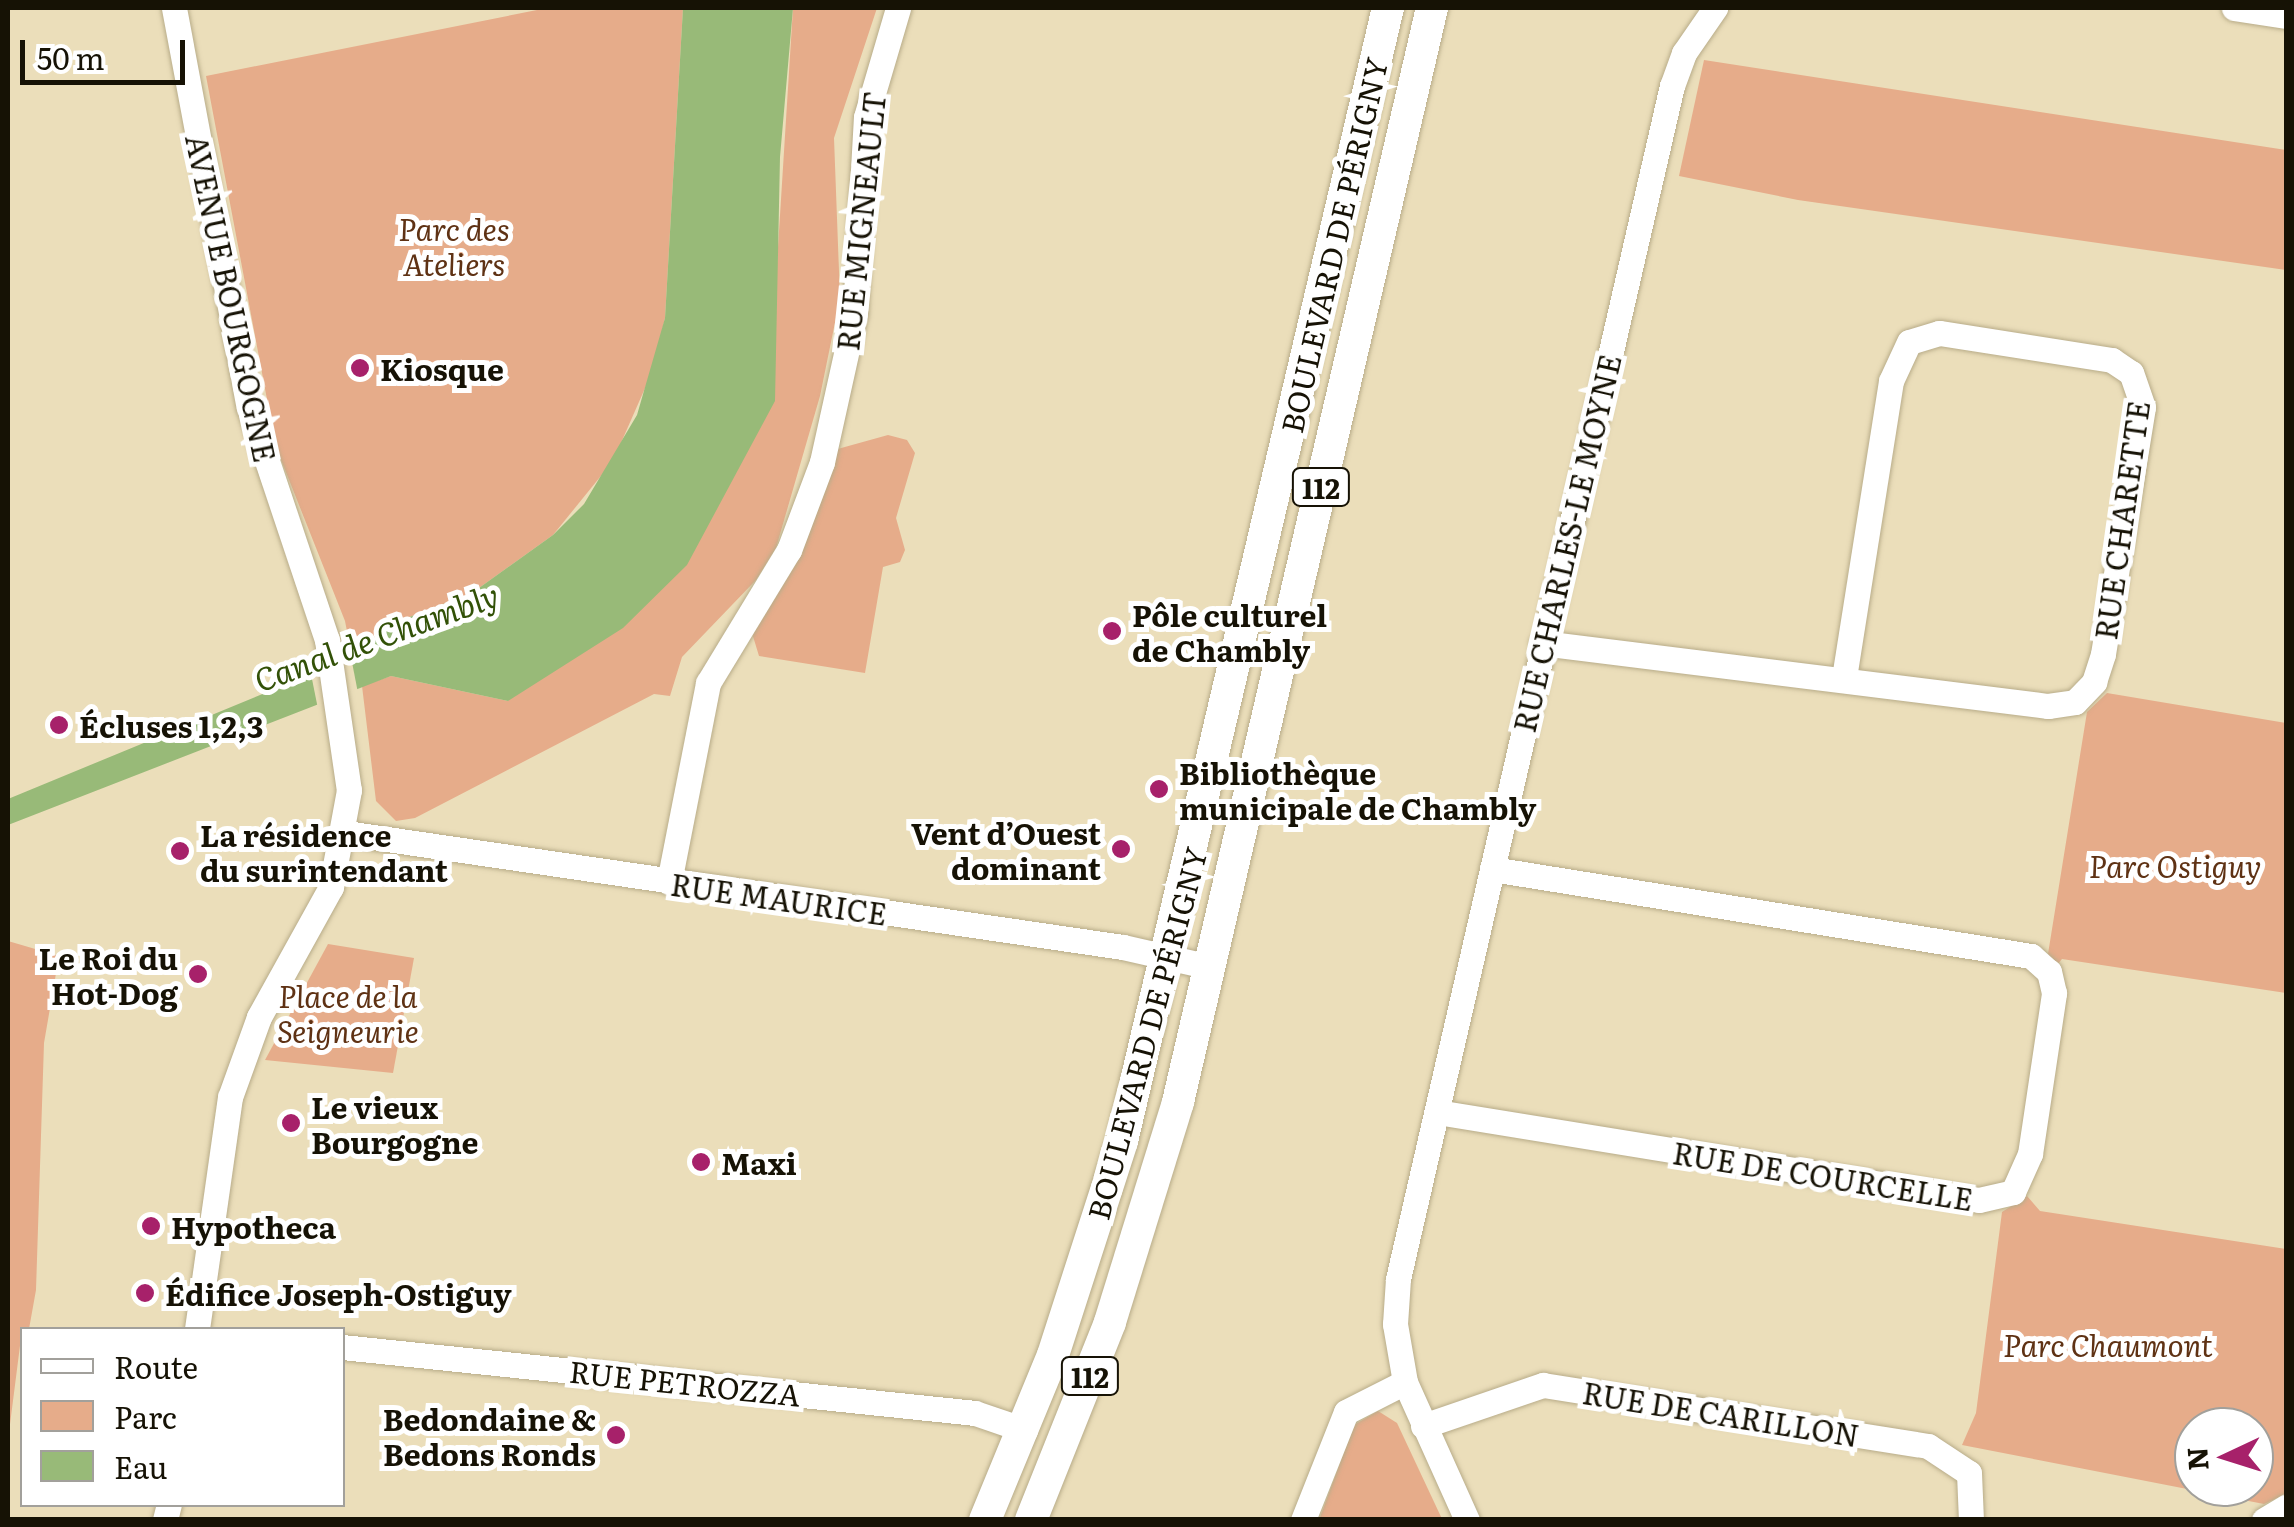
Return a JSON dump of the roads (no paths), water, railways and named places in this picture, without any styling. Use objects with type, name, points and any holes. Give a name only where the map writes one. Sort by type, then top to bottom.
[{"type":"main road","name":"BOULEVARD DE PÉRIGNY","points":[[985,1520],[1026,1430],[1113,1171],[1168,956],[1388,8]]},
{"type":"main road","name":"BOULEVARD DE PÉRIGNY","points":[[1031,1520],[1136,1244],[1210,967],[1432,8]]},
{"type":"street","name":"AVENUE BOURGOGNE","points":[[174,8],[249,407],[327,640],[346,736],[346,832],[331,887],[258,1017],[230,1097],[197,1327]]},
{"type":"street","name":"RUE MIGNEAULT","points":[[669,882],[708,684],[789,550],[830,431],[858,294],[866,117],[898,8]]},
{"type":"street","name":"RUE CHARLES-LE MOYNE","points":[[1467,1520],[1406,1382],[1396,1336],[1396,1293],[1672,86],[1684,53],[1716,8]]},
{"type":"street","points":[[2234,8],[2286,16]]},
{"type":"street","name":"RUE CHARETTE","points":[[1542,643],[2048,706],[2083,697],[2104,654],[2142,407],[2139,387],[2125,367],[1939,333],[1909,342],[1890,382],[1844,679]]},
{"type":"street","name":"RUE MAURICE","points":[[346,832],[1168,956],[1210,967]]},
{"type":"street","name":"RUE DE COURCELLE","points":[[1436,1112],[1980,1200],[2013,1192],[2030,1154],[2054,993],[2049,972],[2031,956],[1492,870]]},
{"type":"street","name":"RUE PETROZZA","points":[[345,1347],[975,1414],[1026,1430]]},
{"type":"street","points":[[1303,1520],[1346,1412],[1406,1382]]},
{"type":"street","name":"RUE DE CARILLON","points":[[1423,1426],[1543,1386],[1928,1446],[1969,1473],[1971,1520]]},
{"type":"street","points":[[2264,1520],[2286,1508]]},
{"type":"water","points":[[683,8],[793,8],[780,157],[775,401],[687,565],[623,628],[508,701],[391,676],[8,825],[8,799],[352,657],[394,623],[472,593],[553,535],[584,504],[637,415],[665,318]]},
{"type":"place","name":"Kiosque","points":[[360,368]]},
{"type":"place","name":"Pôle culturel de Chambly","points":[[1112,631]]},
{"type":"place","name":"Écluses 1,2,3","points":[[59,725]]},
{"type":"place","name":"Bibliothèque municipale de Chambly","points":[[1159,789]]},
{"type":"place","name":"Vent d’Ouest dominant","points":[[1121,849]]},
{"type":"place","name":"La résidence du surintendant","points":[[180,851]]},
{"type":"place","name":"Le Roi du Hot-Dog","points":[[198,974]]},
{"type":"place","name":"Le vieux Bourgogne","points":[[291,1123]]},
{"type":"place","name":"Maxi","points":[[701,1162]]},
{"type":"place","name":"Hypotheca","points":[[151,1226]]},
{"type":"place","name":"Édifice Joseph-Ostiguy","points":[[145,1293]]},
{"type":"place","name":"Bedondaine & Bedons Ronds","points":[[616,1435]]},
{"type":"park label","name":"Parc des Ateliers","points":[[454,245]]},
{"type":"park label","name":"Parc Ostiguy","points":[[2175,865]]},
{"type":"park label","name":"Place de la Seigneurie","points":[[348,1012]]},
{"type":"park label","name":"Parc Chaumont","points":[[2108,1344]]},
{"type":"water label","name":"Canal de Chambly","points":[[376,636]]}]
